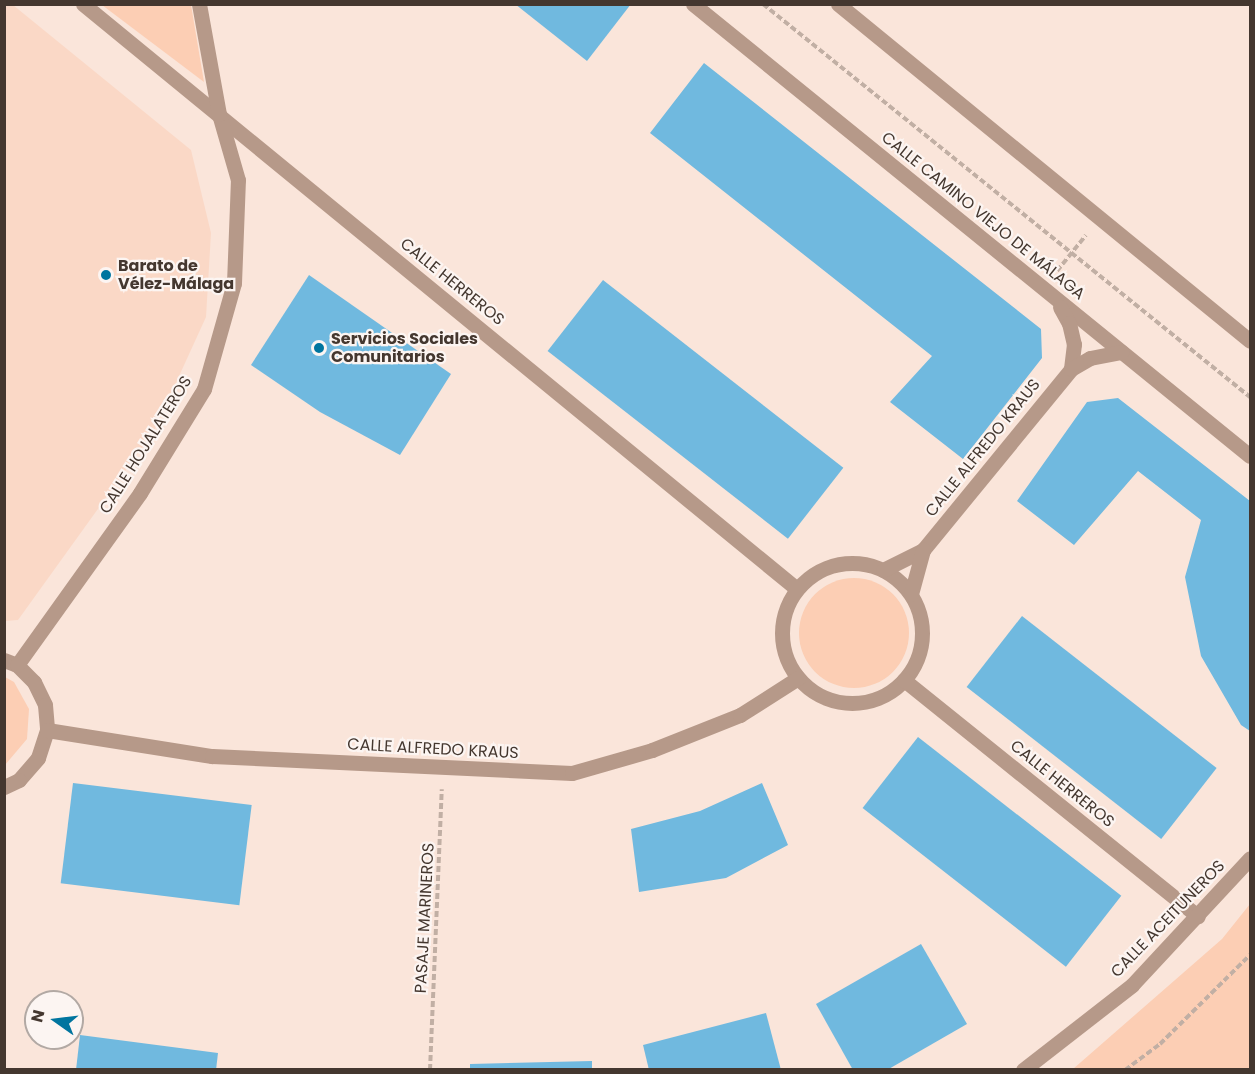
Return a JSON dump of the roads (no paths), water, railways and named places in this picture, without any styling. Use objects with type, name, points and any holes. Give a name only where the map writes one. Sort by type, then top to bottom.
[{"type":"street","name":"CALLE HERREROS","points":[[83,4],[797,589]]},
{"type":"street","name":"CALLE HOJALATEROS","points":[[10,662],[140,493],[204,389],[234,283],[238,180],[219,114],[200,4]]},
{"type":"street","name":"CALLE CAMINO VIEJO DE MÁLAGA","points":[[693,4],[1251,456]]},
{"type":"street","points":[[838,4],[1251,341]]},
{"type":"street","points":[[1056,299],[1070,323],[1074,357],[1071,369]]},
{"type":"street","points":[[1071,369],[1089,358],[1121,352]]},
{"type":"street","name":"CALLE ALFREDO KRAUS","points":[[911,594],[923,550],[1071,369]]},
{"type":"street","name":"CALLE ALFREDO KRAUS","points":[[883,570],[923,550]]},
{"type":"street","points":[[860,563],[883,570],[911,594],[920,615],[922,639],[916,661],[904,680],[885,695],[862,703],[827,698],[798,678],[786,657],[782,634],[786,610],[797,589],[815,573],[837,564],[860,563]]},
{"type":"street","points":[[4,787],[19,780],[38,758],[47,730],[45,705],[34,682],[10,662]]},
{"type":"street","name":"CALLE ALFREDO KRAUS","points":[[47,730],[212,756],[572,773],[652,750],[740,715],[798,678]]},
{"type":"street","name":"CALLE HERREROS","points":[[904,680],[1198,916]]},
{"type":"street","name":"CALLE ACEITUNEROS","points":[[1023,1070],[1132,985],[1251,858]]},
{"type":"place","name":"Barato de Vélez-Málaga","points":[[106,275]]},
{"type":"place","name":"Servicios Sociales Comunitarios","points":[[319,348]]}]
